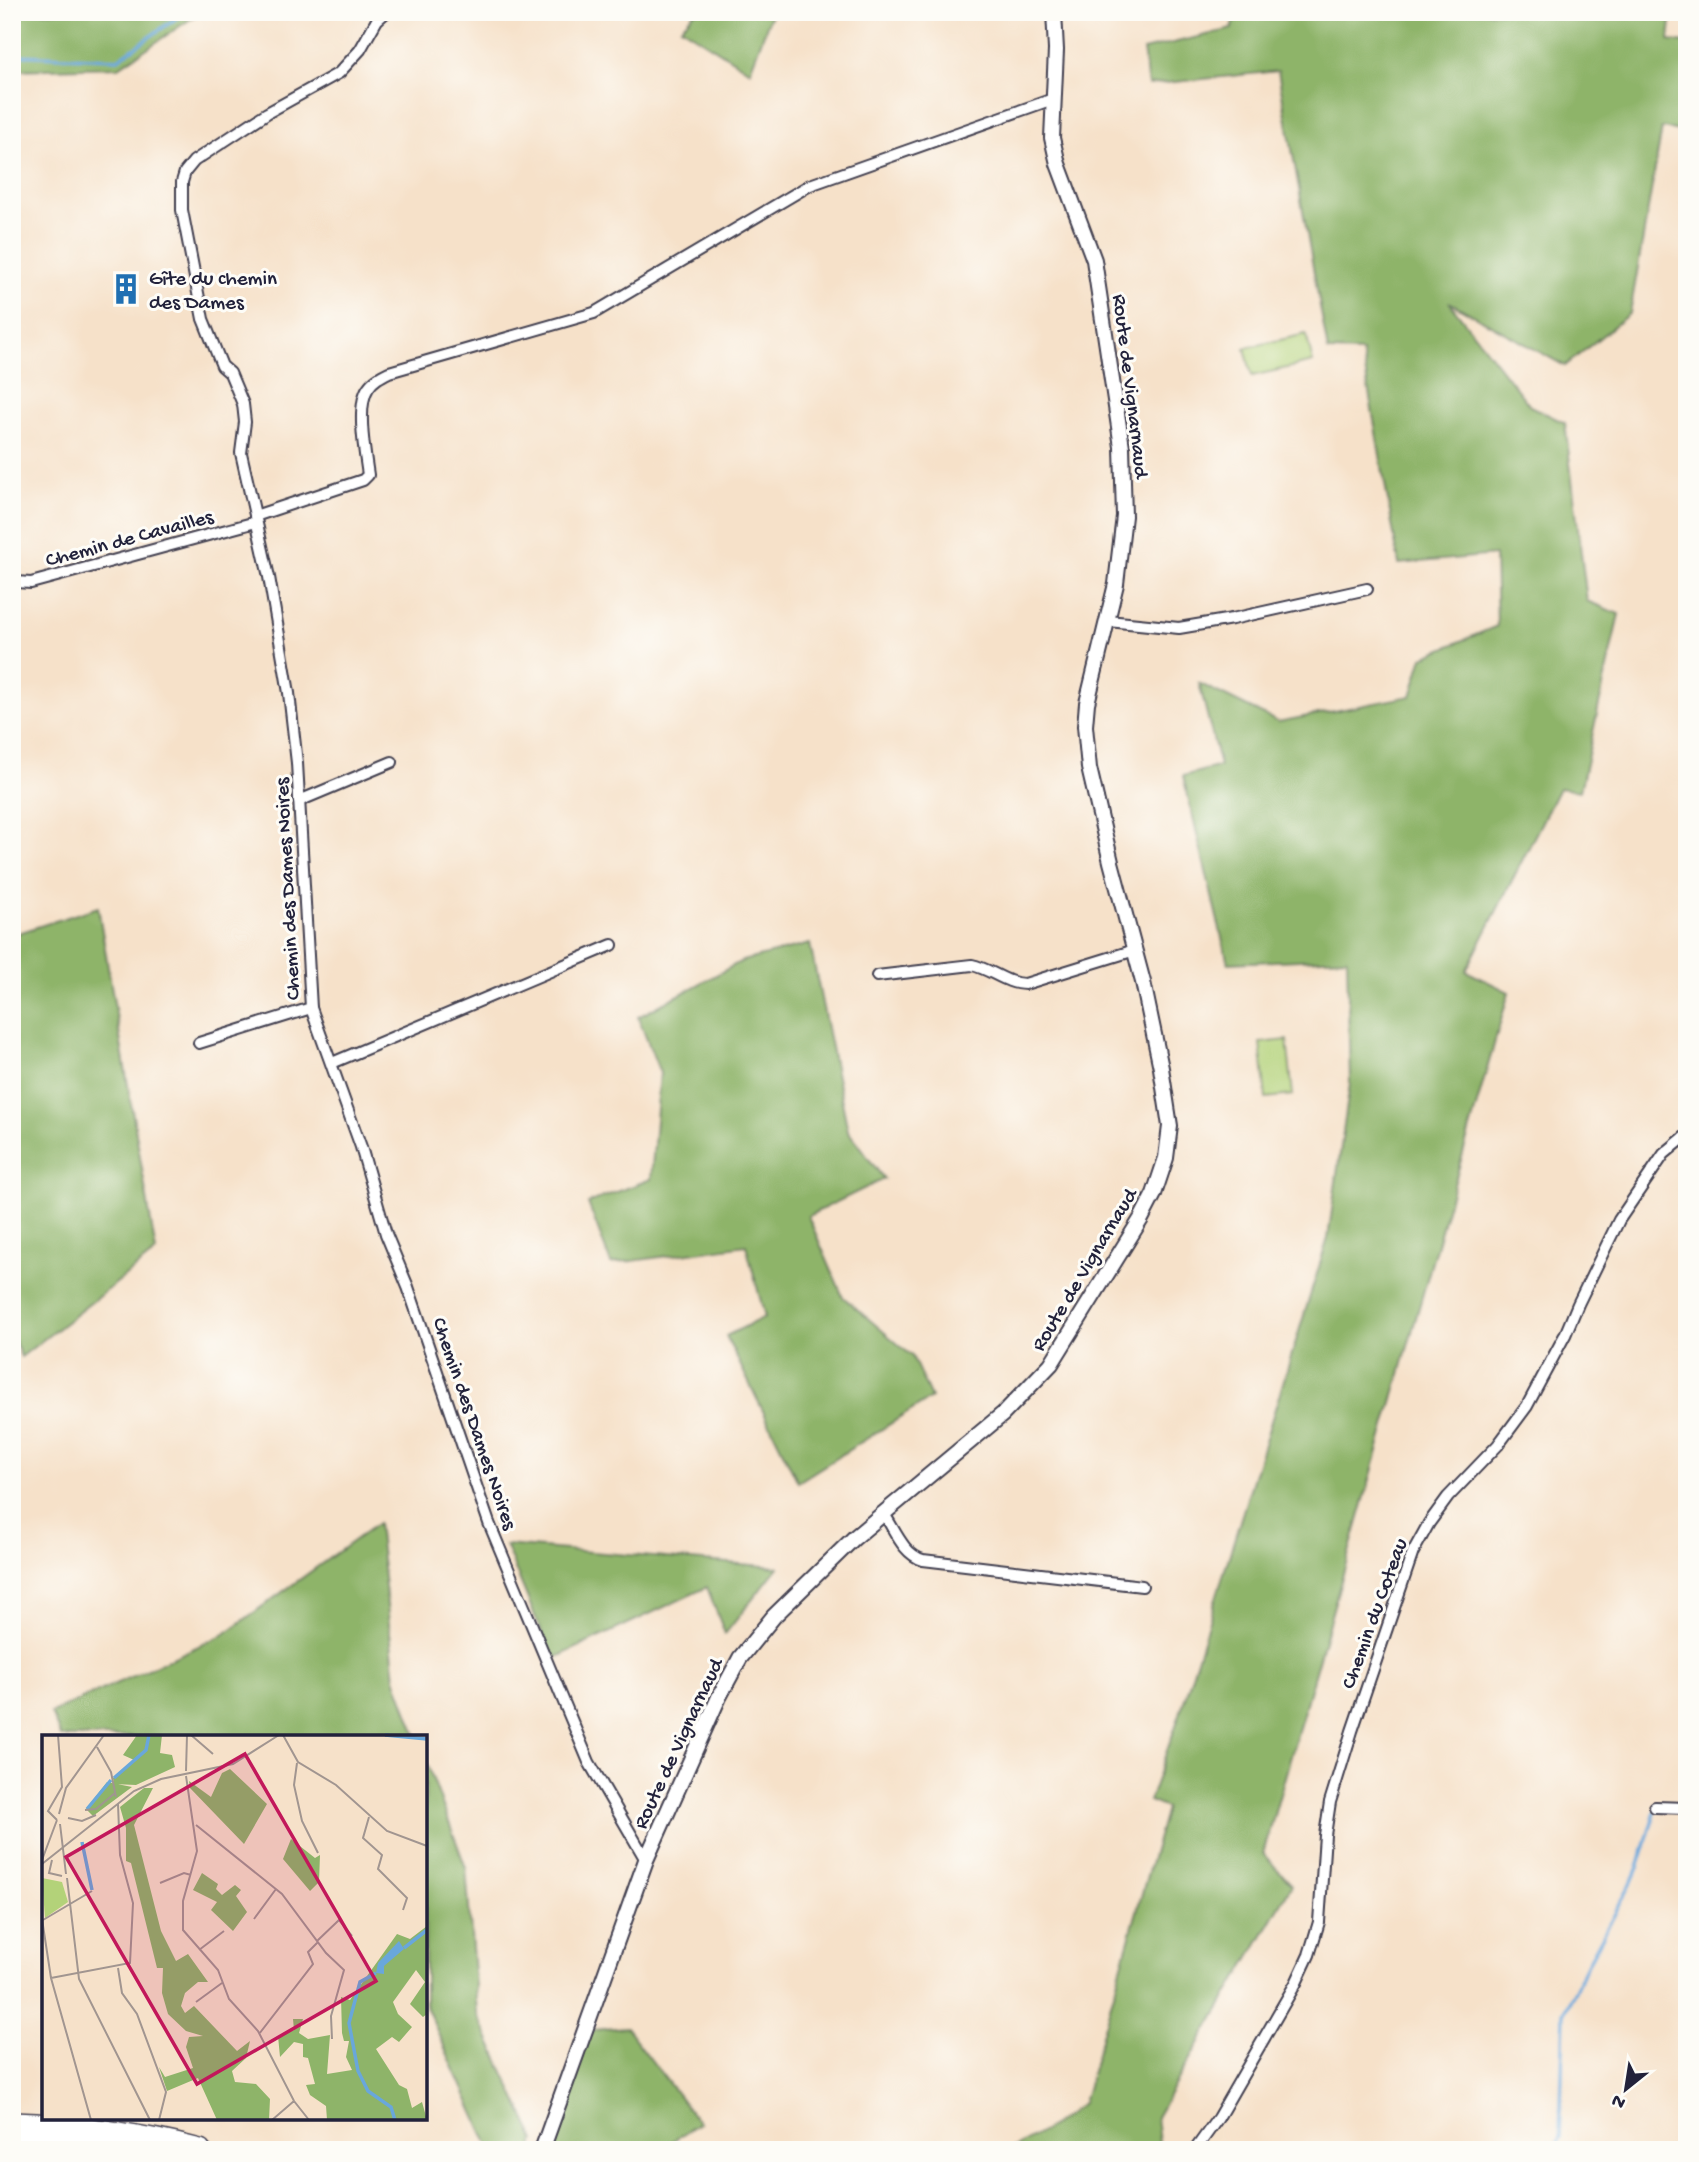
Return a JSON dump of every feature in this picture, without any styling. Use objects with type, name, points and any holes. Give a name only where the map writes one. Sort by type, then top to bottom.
[{"type":"highway","points":[[12,2123],[126,2134],[201,2150]]},
{"type":"highway","points":[[12,2138],[123,2150]]},
{"type":"street","name":"Chemin des Dames Noires","points":[[386,12],[377,20],[360,50],[339,73],[267,113],[194,161],[181,182],[182,210],[203,319],[222,366],[230,373],[243,404],[245,422],[242,453],[269,577],[289,693],[297,763],[312,1008],[361,1146],[386,1234],[408,1287],[489,1523],[589,1762],[646,1860]]},
{"type":"street","name":"Route de Vignarnaud","points":[[542,2150],[646,1860],[719,1697],[740,1658],[774,1616],[854,1538],[1003,1414],[1051,1364],[1154,1194],[1166,1158],[1170,1126],[1161,1068],[1135,950],[1089,768],[1085,726],[1087,702],[1116,584],[1124,516],[1122,447],[1094,260],[1055,151],[1051,125],[1056,50],[1054,12]]},
{"type":"street","name":"Chemin de Cavailles","points":[[12,578],[16,582],[31,583],[256,519],[363,480],[368,475],[363,396],[377,378],[594,313],[810,185],[1053,99]]},
{"type":"street","points":[[1108,621],[1179,628],[1367,589]]},
{"type":"street","points":[[299,801],[392,762]]},
{"type":"street","points":[[332,1063],[612,945]]},
{"type":"street","points":[[877,976],[972,965],[982,967],[1012,983],[1025,984],[1135,950]]},
{"type":"street","points":[[199,1043],[312,1008]]},
{"type":"street","name":"Chemin du Coteau","points":[[1195,2150],[1225,2107],[1296,1983],[1309,1955],[1318,1922],[1330,1802],[1413,1552],[1429,1522],[1448,1497],[1498,1445],[1527,1406],[1565,1335],[1619,1220],[1664,1153],[1687,1135]]},
{"type":"street","points":[[884,1514],[915,1558],[1142,1586]]},
{"type":"street","points":[[1655,1807],[1687,1808]]},
{"type":"green space","points":[[12,12],[201,12],[119,67],[12,70]]},
{"type":"green space","points":[[695,12],[772,12],[750,71],[681,27]]},
{"type":"green space","points":[[1237,12],[1672,12],[1669,41],[1687,43],[1687,132],[1662,128],[1630,313],[1565,366],[1449,302],[1530,406],[1565,423],[1587,601],[1619,614],[1580,791],[1559,788],[1466,971],[1509,992],[1263,1854],[1292,1885],[1156,2117],[1160,2150],[1010,2150],[1052,2126],[1083,2103],[1166,1808],[1149,1801],[1180,1714],[1328,1238],[1350,1083],[1347,958],[1228,963],[1183,776],[1220,766],[1199,683],[1278,722],[1411,696],[1423,657],[1497,626],[1495,555],[1399,564],[1362,352],[1328,351],[1278,71],[1148,85],[1143,50],[1232,29]]},
{"type":"green space","points":[[1306,334],[1313,362],[1252,376],[1245,348]]},
{"type":"green space","points":[[98,907],[156,1252],[21,1357],[12,1335],[12,935]]},
{"type":"green space","points":[[810,944],[848,1131],[884,1179],[808,1216],[843,1297],[912,1356],[931,1398],[798,1482],[726,1336],[765,1317],[746,1245],[611,1264],[588,1203],[651,1179],[660,1073],[638,1017],[742,961]]},
{"type":"green space","points":[[1287,1040],[1293,1095],[1266,1098],[1260,1043]]},
{"type":"green space","points":[[378,1523],[395,1678],[416,1735],[60,1735],[51,1713],[223,1635]]},
{"type":"green space","points":[[505,1545],[778,1567],[725,1634],[707,1587],[553,1659]]},
{"type":"green space","points":[[427,1763],[466,1868],[477,2013],[535,2140],[531,2150],[491,2150],[427,2008]]},
{"type":"green space","points":[[626,2027],[699,2123],[659,2150],[551,2150],[582,2050],[593,2030]]},
{"type":"waterway","points":[[12,55],[118,59],[185,12]]},
{"type":"waterway","points":[[1553,2150],[1560,2137],[1564,2013],[1630,1886],[1655,1812]]},
{"type":"place","name":"Gîte du chemin des Dames","points":[[126,289]]}]
